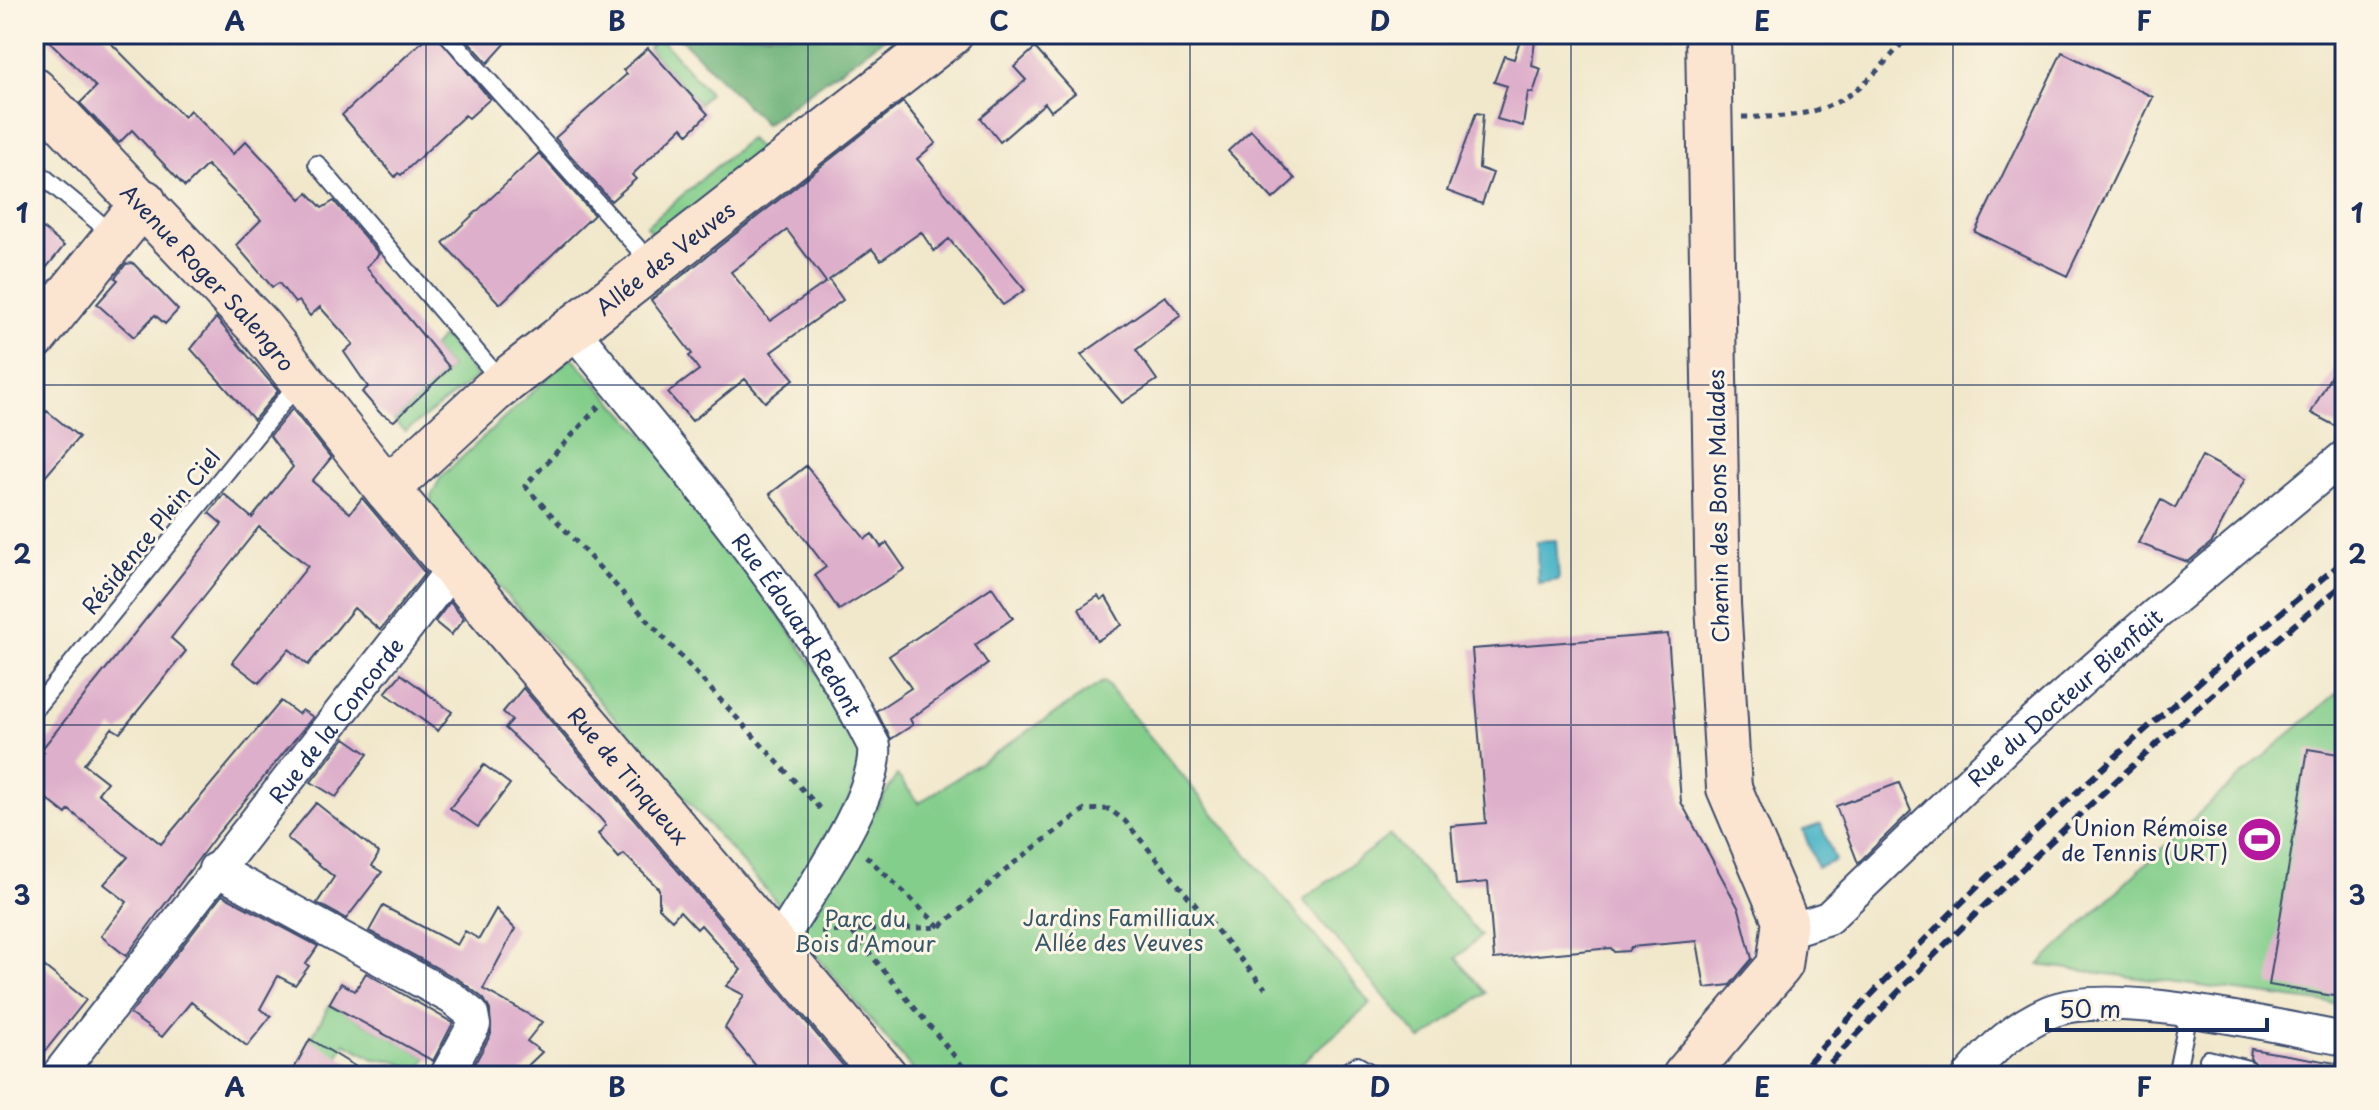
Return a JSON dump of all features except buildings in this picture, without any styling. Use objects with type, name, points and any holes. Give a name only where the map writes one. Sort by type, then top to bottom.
[{"type":"street","name":"Allée des Veuves","points":[[381,481],[950,34]]},
{"type":"street","name":"Chemin des Bons Malades","points":[[1708,34],[1718,604],[1729,788],[1785,920],[1782,949]]},
{"type":"street","name":"Avenue Roger Salengro","points":[[34,90],[144,202],[260,328],[381,481]]},
{"type":"street","points":[[34,338],[144,202]]},
{"type":"street","name":"Rue Édouard Redont","points":[[572,329],[806,628],[874,746],[876,763],[866,794],[782,936]]},
{"type":"street","name":"Rue du Docteur Bienfait","points":[[1782,949],[1828,918],[2018,736],[2156,614],[2345,456]]},
{"type":"street","name":"Rue de Tinqueux","points":[[381,481],[782,936],[885,1076]]},
{"type":"street","name":"Rue de la Concorde","points":[[57,1076],[215,869],[454,567]]},
{"type":"street","points":[[215,869],[452,998],[472,1014],[474,1025],[446,1076]]},
{"type":"street","points":[[1685,1076],[1782,949]]},
{"type":"street","points":[[1969,1076],[1999,1040],[2051,1011],[2124,1001],[2345,1039]]},
{"type":"lane","points":[[447,34],[653,266]]},
{"type":"lane","points":[[317,164],[503,383]]},
{"type":"lane","points":[[34,169],[116,237]]},
{"type":"lane","name":"Résidence Plein Ciel","points":[[34,710],[301,380]]},
{"type":"lane","points":[[2176,1076],[2189,1013]]},
{"type":"lane","points":[[2208,1059],[2248,1069]]},
{"type":"lane","points":[[1339,1076],[1357,1065],[1376,1076]]},
{"type":"path","points":[[1710,115],[1783,118],[1827,110],[1870,81],[1910,34]]},
{"type":"path","points":[[618,386],[525,486],[843,834],[940,927]]},
{"type":"path","points":[[782,936],[806,932],[940,927],[1014,863],[1084,810],[1109,809],[1125,821],[1265,988]]},
{"type":"path","points":[[851,931],[965,1069]]},
{"type":"path","points":[[372,1076],[376,1069],[395,1068],[412,1076]]},
{"type":"green space","points":[[676,34],[890,34],[765,124]]},
{"type":"green space","points":[[659,37],[709,93],[699,104],[648,48]]},
{"type":"green space","points":[[749,139],[763,154],[656,237],[646,226]]},
{"type":"green space","points":[[443,336],[477,377],[405,432],[394,421],[450,368],[432,347]]},
{"type":"green space","points":[[571,356],[695,490],[863,740],[849,800],[782,908],[431,510],[431,496],[441,477]]},
{"type":"green space","name":"Jardins Familliaux Allée des Veuves","points":[[1104,681],[1371,1004],[1286,1076],[918,1076],[807,945],[805,924],[897,775],[919,803]]},
{"type":"green space","name":"Union Rémoise de Tennis (URT)","points":[[2345,686],[2345,1005],[2039,965],[2211,802]]},
{"type":"green space","points":[[1390,835],[1481,936],[1456,958],[1486,993],[1421,1040],[1303,900]]},
{"type":"green space","points":[[330,1004],[427,1057],[419,1072],[393,1060],[374,1059],[345,1043],[337,1058],[309,1042]]},
{"type":"water","points":[[1556,540],[1559,580],[1538,583],[1537,541]]},
{"type":"water","points":[[1821,824],[1835,861],[1817,868],[1803,830]]},
{"type":"railway","points":[[1796,1076],[1926,939],[2060,808],[2200,681],[2345,560]]},
{"type":"railway","points":[[1818,1076],[1880,1010],[2073,820],[2207,700],[2345,583]]},
{"type":"place","name":"Union Rémoise de Tennis (URT)","points":[[2259,839]]},
{"type":"park label","name":"Parc du Bois d'Amour","points":[[865,930]]}]
